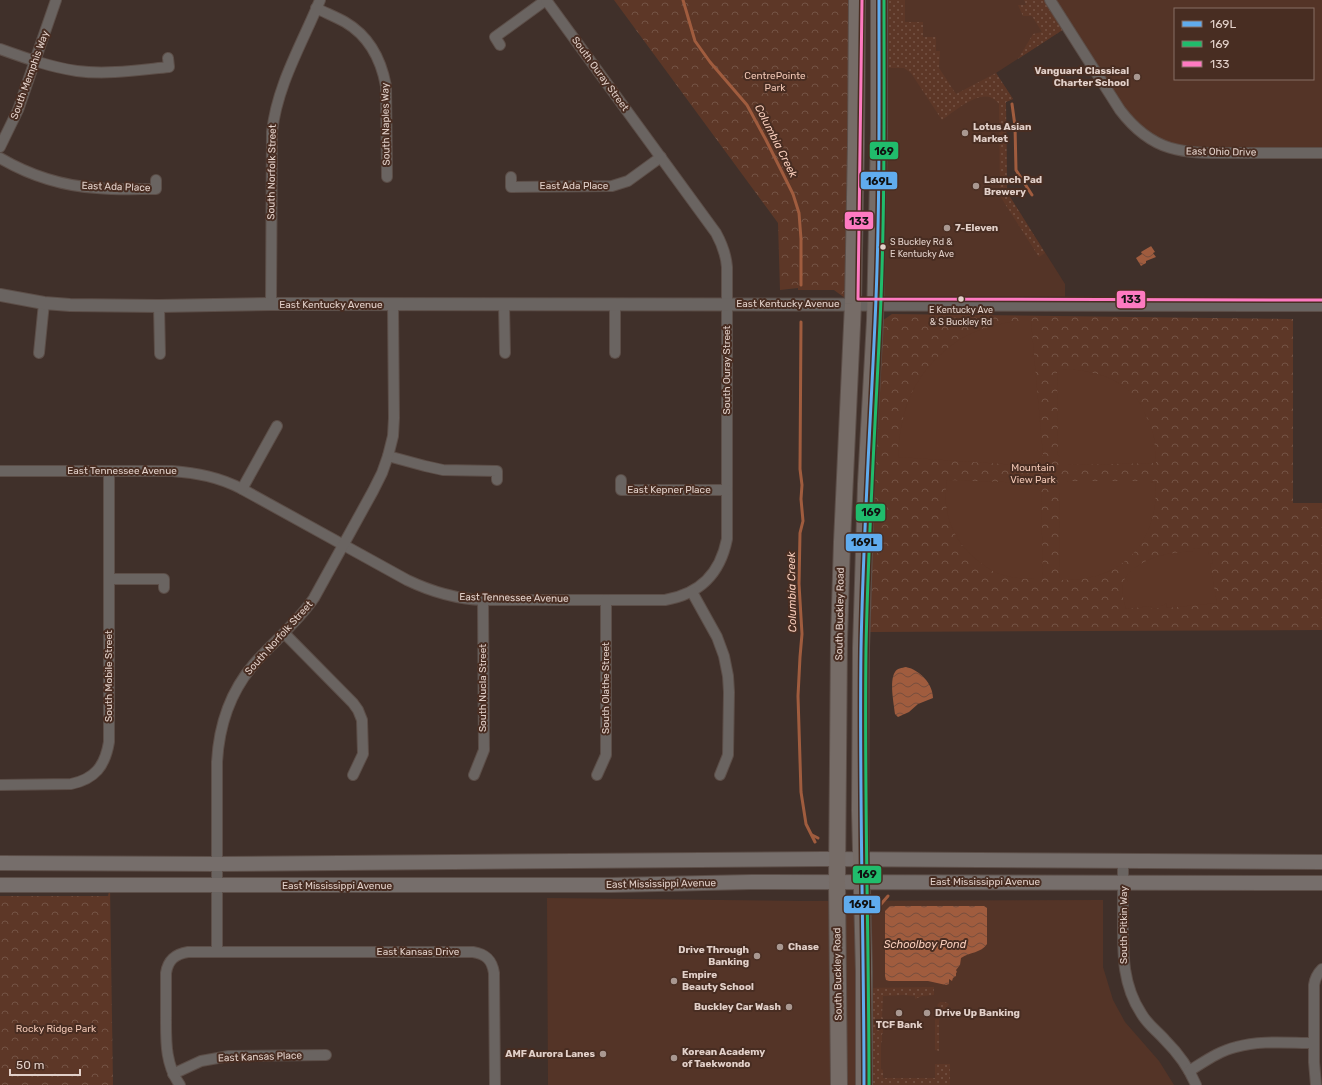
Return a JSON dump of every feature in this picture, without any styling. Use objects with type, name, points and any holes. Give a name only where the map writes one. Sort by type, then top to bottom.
[{"type":"main road","name":"South Buckley Road","points":[[839,1085],[837,859],[840,579],[853,304],[857,0]]},
{"type":"main road","points":[[864,1085],[864,972],[860,810],[861,648],[875,304],[879,141],[879,0]]},
{"type":"main road","name":"East Mississippi Avenue","points":[[0,862],[217,864],[837,859],[1123,862],[1322,862]]},
{"type":"main road","name":"East Mississippi Avenue","points":[[0,885],[612,885],[751,882],[1322,883]]},
{"type":"street","name":"South Memphis Way","points":[[0,148],[18,110],[56,0]]},
{"type":"street","name":"South Ouray Street","points":[[500,45],[495,37],[546,0],[723,244],[726,262],[727,304],[726,539],[725,550],[716,569],[707,580],[692,592]]},
{"type":"street","name":"East Ohio Drive","points":[[1050,0],[1120,110],[1134,127],[1152,140],[1165,146],[1189,152],[1322,153]]},
{"type":"street","name":"South Naples Way","points":[[318,4],[356,29],[380,60],[386,86],[387,178]]},
{"type":"street","name":"South Norfolk Street","points":[[271,304],[273,117],[282,87],[318,4]]},
{"type":"street","points":[[0,49],[35,61],[68,69],[101,72],[169,67],[168,58]]},
{"type":"street","name":"East Ada Place","points":[[512,178],[512,187],[620,185],[628,181],[661,157]]},
{"type":"street","name":"East Ada Place","points":[[0,158],[27,172],[50,180],[73,185],[103,189],[156,189],[156,180]]},
{"type":"street","name":"East Kentucky Avenue","points":[[0,295],[44,302],[99,306],[271,304],[1322,305]]},
{"type":"street","points":[[39,353],[44,302]]},
{"type":"street","name":"South Norfolk Street","points":[[217,952],[217,762],[222,724],[230,702],[245,675],[306,610],[314,598],[374,492],[382,473],[393,436],[393,305]]},
{"type":"street","points":[[504,305],[505,353]]},
{"type":"street","points":[[615,305],[615,353]]},
{"type":"street","points":[[159,306],[160,354]]},
{"type":"street","points":[[242,489],[277,426]]},
{"type":"street","points":[[388,456],[443,470],[497,471],[497,480]]},
{"type":"street","name":"East Tennessee Avenue","points":[[0,471],[172,471],[192,472],[221,480],[242,489],[427,590],[459,598],[483,600],[665,600],[692,592]]},
{"type":"street","name":"South Mobile Street","points":[[0,784],[71,784],[80,782],[88,779],[97,771],[103,763],[107,753],[109,742],[109,471]]},
{"type":"street","name":"East Kepner Place","points":[[621,480],[621,490],[727,490]]},
{"type":"street","points":[[109,579],[164,579],[164,588]]},
{"type":"street","points":[[692,592],[717,637],[724,656],[728,676],[728,755],[720,775]]},
{"type":"street","name":"South Nucla Street","points":[[474,775],[484,750],[483,600]]},
{"type":"street","name":"South Olathe Street","points":[[597,775],[606,755],[606,600]]},
{"type":"street","points":[[284,633],[353,702],[358,710],[362,720],[363,754],[353,775]]},
{"type":"street","name":"South Pitkin Way","points":[[1123,862],[1123,954],[1128,987],[1141,1014],[1179,1056],[1196,1085]]},
{"type":"street","points":[[180,1085],[173,1074],[167,1055],[167,967],[173,958],[179,954],[188,952],[217,952]]},
{"type":"street","name":"East Kansas Drive","points":[[217,952],[482,953],[492,963],[494,973],[494,1085]]},
{"type":"street","points":[[1316,1085],[1314,985],[1315,978],[1322,969]]},
{"type":"street","points":[[1189,1071],[1219,1053],[1235,1047],[1264,1043],[1314,1042]]},
{"type":"street","name":"East Kansas Place","points":[[173,1074],[201,1061],[229,1056],[326,1056]]},
{"type":"shaded area","points":[[879,0],[1322,0],[1322,153],[1199,153],[1140,132],[1067,27],[996,73],[1013,99],[1006,102],[1007,192],[1065,284],[1065,304],[875,304]]},
{"type":"shaded area","points":[[547,898],[804,901],[1103,900],[1103,967],[1113,1000],[1125,1022],[1159,1061],[1174,1085],[548,1085]]},
{"type":"green space","name":"CentrePointe Park","points":[[614,0],[857,0],[853,304],[834,290],[798,290],[798,288],[780,290],[778,223]]},
{"type":"green space","points":[[879,0],[905,0],[905,22],[923,22],[923,37],[936,37],[936,51],[940,51],[939,68],[956,94],[996,73],[1013,99],[1006,102],[1007,192],[1045,253],[1039,257],[1000,196],[999,104],[992,98],[980,97],[966,103],[942,120],[911,73],[904,68],[879,68]]},
{"type":"green space","points":[[1024,0],[1050,0],[1067,27],[1018,59],[1033,34],[1042,32],[1032,16],[1023,16],[1018,5],[1026,5]]},
{"type":"green space","name":"Mountain View Park","points":[[892,314],[1293,319],[1293,503],[1322,503],[1322,630],[870,632],[870,545],[882,321]]},
{"type":"green space","points":[[1015,321],[1031,321],[1043,455],[1032,466],[898,457],[901,428],[908,402],[920,378],[929,367],[948,347],[966,336],[996,325]]},
{"type":"green space","points":[[1057,369],[1079,370],[1101,375],[1121,384],[1129,391],[1140,404],[1151,428],[1154,438],[1156,463],[1068,465],[1058,455]]},
{"type":"green space","points":[[947,480],[1032,483],[1041,492],[1043,579],[1020,578],[995,572],[989,569],[963,547],[948,516],[946,504]]},
{"type":"green space","points":[[1068,481],[1155,481],[1156,496],[1150,526],[1144,539],[1124,562],[1111,570],[1096,576],[1060,580],[1059,491]]},
{"type":"green space","points":[[1201,548],[1208,551],[1209,555],[1211,554],[1213,563],[1210,564],[1217,603],[1167,608],[1166,603],[1160,606],[1160,608],[1152,609],[1151,606],[1126,609],[1122,587],[1125,579],[1132,570],[1148,560],[1159,556],[1193,551],[1193,549]]},
{"type":"green space","name":"Rocky Ridge Park","points":[[110,886],[113,1085],[0,1085],[0,896],[108,896]]},
{"type":"green space","points":[[934,987],[934,995],[922,996],[915,999],[915,996],[883,996],[881,1069],[883,1070],[883,1078],[935,1078],[935,1064],[950,1064],[950,1085],[864,1085],[864,988]]},
{"type":"green space","points":[[940,1002],[949,1004],[940,1016],[939,1051],[935,1050],[935,1019],[939,1019],[939,1008],[937,1005]]},
{"type":"water","points":[[1151,246],[1156,257],[1146,261],[1146,263],[1141,266],[1136,258],[1142,254],[1141,252]]},
{"type":"water","points":[[906,667],[916,671],[925,678],[931,688],[933,698],[918,704],[909,712],[898,717],[895,714],[892,681],[896,671],[900,668]]},
{"type":"water","name":"Schoolboy Pond","points":[[890,906],[984,906],[987,908],[987,944],[979,951],[961,958],[960,965],[956,970],[956,976],[952,981],[949,979],[949,984],[946,985],[928,981],[886,980],[885,911]]},
{"type":"waterway","name":"Columbia Creek","points":[[683,0],[695,41],[710,62],[747,105],[793,194],[799,213],[801,239],[801,285]]},
{"type":"waterway","points":[[1012,104],[1015,126],[1016,170],[1032,195]]},
{"type":"waterway","name":"Columbia Creek","points":[[801,322],[800,469],[803,521],[800,533],[799,584],[802,634],[798,696],[801,792],[806,824],[815,842]]},
{"type":"waterway","name":"Columbia Creek","points":[[812,835],[818,838]]},
{"type":"waterway","name":"Columbia Creek","points":[[875,911],[888,896]]},
{"type":"transit line","name":"133","points":[[862,0],[858,299],[1322,300]]},
{"type":"transit line","name":"169L","points":[[864,1085],[861,649],[878,242],[879,0]]},
{"type":"transit line","name":"169","points":[[869,1085],[866,649],[883,242],[884,0]]},
{"type":"place","name":"Vanguard Classical Charter School","points":[[1137,77]]},
{"type":"place","name":"Lotus Asian Market","points":[[965,133]]},
{"type":"place","name":"Launch Pad Brewery","points":[[976,186]]},
{"type":"place","name":"7-Eleven","points":[[947,228]]},
{"type":"place","name":"S Buckley Rd & E Kentucky Ave","points":[[883,247]]},
{"type":"place","name":"E Kentucky Ave & S Buckley Rd","points":[[961,299]]},
{"type":"place","name":"Chase","points":[[780,947]]},
{"type":"place","name":"Drive Through Banking","points":[[757,956]]},
{"type":"place","name":"Empire Beauty School","points":[[674,981]]},
{"type":"place","name":"Buckley Car Wash","points":[[789,1007]]},
{"type":"place","name":"TCF Bank","points":[[899,1013]]},
{"type":"place","name":"Drive Up Banking","points":[[927,1013]]},
{"type":"place","name":"AMF Aurora Lanes","points":[[603,1054]]},
{"type":"place","name":"Korean Academy of Taekwondo","points":[[674,1058]]}]
